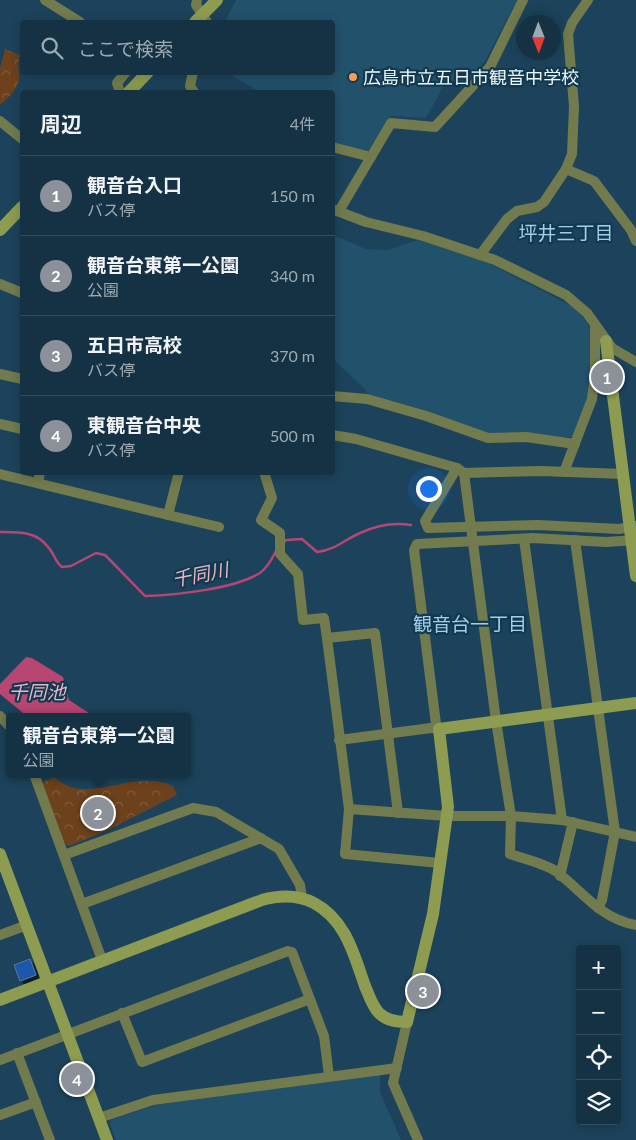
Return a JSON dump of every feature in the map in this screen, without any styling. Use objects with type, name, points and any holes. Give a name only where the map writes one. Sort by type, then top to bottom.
[{"type":"street","points":[[45,0],[77,20]]},
{"type":"street","points":[[198,0],[196,5],[201,20]]},
{"type":"street","points":[[201,20],[217,0]]},
{"type":"street","points":[[523,0],[490,67],[435,127],[391,123],[336,210],[366,222],[423,236],[480,255],[566,295],[576,302],[617,353],[636,362]]},
{"type":"street","points":[[480,255],[507,219],[517,211],[537,207],[544,202],[566,169],[572,154],[574,106],[568,34],[572,23],[588,0]]},
{"type":"street","points":[[119,90],[117,83],[124,75]]},
{"type":"street","points":[[131,90],[145,75]]},
{"type":"street","points":[[192,75],[190,82],[193,90]]},
{"type":"street","points":[[0,120],[20,137]]},
{"type":"street","points":[[335,148],[371,157]]},
{"type":"street","points":[[566,169],[594,181],[631,230],[636,241]]},
{"type":"street","points":[[0,230],[20,209]]},
{"type":"street","points":[[0,284],[20,292]]},
{"type":"street","points":[[564,472],[588,412],[594,388],[595,324]]},
{"type":"street","points":[[606,341],[623,474],[633,534],[636,576]]},
{"type":"street","points":[[0,374],[20,379]]},
{"type":"street","points":[[335,396],[367,399],[426,416],[488,438],[526,438],[575,444]]},
{"type":"street","points":[[0,424],[20,429]]},
{"type":"street","points":[[335,436],[364,441],[460,471],[623,474]]},
{"type":"street","points":[[460,471],[425,522],[428,528],[538,525],[600,529],[633,534]]},
{"type":"street","points":[[460,471],[473,540],[496,721],[511,816],[510,854],[555,871],[598,908],[619,922],[636,925]]},
{"type":"street","points":[[0,474],[39,478],[168,515],[219,527]]},
{"type":"street","points":[[168,515],[178,475]]},
{"type":"street","points":[[265,475],[272,498],[261,520],[280,533],[280,554],[298,574],[303,620],[324,618],[349,809],[345,854],[440,863]]},
{"type":"street","points":[[418,1140],[394,1083],[433,914],[448,807],[414,550],[417,544],[473,540],[524,538],[606,542],[633,534]]},
{"type":"street","points":[[524,538],[546,715],[562,820]]},
{"type":"street","points":[[575,540],[615,832],[602,900],[598,908]]},
{"type":"street","points":[[327,638],[375,633],[398,813]]},
{"type":"street","points":[[340,740],[636,703]]},
{"type":"street","points":[[35,778],[102,960]]},
{"type":"street","points":[[64,855],[193,808],[216,812],[279,849],[300,885],[302,898]]},
{"type":"street","points":[[349,809],[447,816],[511,816],[562,820],[636,837]]},
{"type":"street","points":[[560,876],[573,822]]},
{"type":"street","points":[[82,904],[261,838]]},
{"type":"street","points":[[0,854],[107,1140]]},
{"type":"street","points":[[0,1000],[262,900],[278,897],[302,898],[325,910],[339,922],[378,1012],[389,1020],[408,1022]]},
{"type":"street","points":[[0,935],[27,925]]},
{"type":"street","points":[[0,1060],[288,951],[292,952],[324,1036],[329,1076]]},
{"type":"street","points":[[122,1013],[142,1062],[310,999]]},
{"type":"street","points":[[17,1053],[50,1140]]},
{"type":"street","points":[[99,1118],[153,1100],[397,1068]]},
{"type":"street","points":[[0,1116],[36,1102]]},
{"type":"shaded area","name":"広島市立五日市観音中学校","points":[[236,0],[517,0],[485,61],[467,81],[444,85],[426,118],[391,116],[367,152],[335,144],[335,90],[257,90],[231,75],[335,75],[335,20],[226,20]]},
{"type":"shaded area","points":[[335,236],[366,249],[388,250],[418,240],[488,263],[574,307],[587,322],[591,332],[592,387],[573,437],[491,435],[369,396],[364,388],[335,361]]},
{"type":"shaded area","points":[[380,1074],[380,1092],[401,1140],[116,1140],[110,1124],[111,1120],[156,1105]]},
{"type":"green space","points":[[5,49],[20,55],[18,63],[19,80],[13,92],[0,105],[0,68]]},
{"type":"green space","points":[[55,778],[67,786],[81,789],[141,781],[157,781],[173,786],[177,795],[108,830],[69,846],[64,844],[42,783]]},
{"type":"water","name":"千同池","points":[[26,657],[32,658],[63,677],[69,700],[89,713],[23,713],[0,694],[0,684]]},
{"type":"building","points":[[30,959],[36,975],[20,981],[14,965]]},
{"type":"waterway","name":"千同川","points":[[283,543],[286,540],[302,539],[317,552],[334,547],[373,528],[391,524],[411,525]]},
{"type":"waterway","name":"千同川","points":[[0,532],[26,534],[38,538],[50,549],[62,567],[71,566],[96,553],[105,555],[145,596],[188,593],[249,579],[260,573],[267,566],[276,551]]},
{"type":"place","name":"広島市立五日市観音中学校","points":[[353,77]]},
{"type":"place","name":"観音台入口","points":[[607,377]]},
{"type":"place","name":"観音台東第一公園","points":[[98,813]]},
{"type":"place","name":"五日市高校","points":[[423,991]]},
{"type":"place","name":"東観音台中央","points":[[77,1079]]},
{"type":"district","name":"坪井三丁目","points":[[566,232]]},
{"type":"district","name":"観音台一丁目","points":[[470,623]]}]
